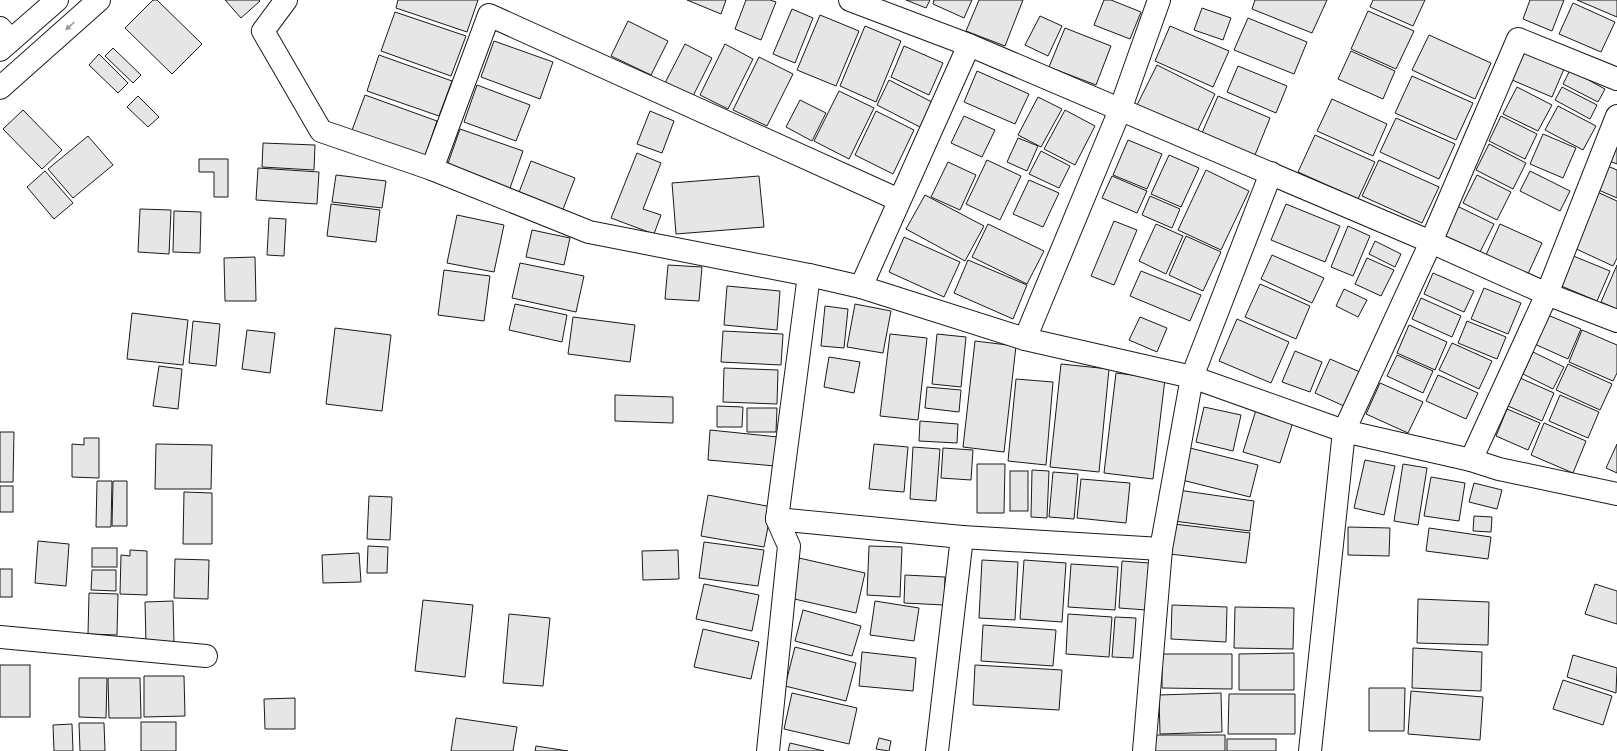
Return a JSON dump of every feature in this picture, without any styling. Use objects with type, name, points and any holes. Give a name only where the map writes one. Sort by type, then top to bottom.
[{"type":"street","points":[[4,40],[57,0]]},
{"type":"street","points":[[0,88],[99,0]]},
{"type":"street","points":[[286,0],[263,31],[321,131],[432,169],[589,232],[809,275],[861,288],[1025,339],[1192,377],[1344,431],[1471,460],[1499,469],[1617,494]]},
{"type":"street","points":[[850,0],[969,46],[1431,242],[1547,294],[1617,321]]},
{"type":"street","points":[[1025,339],[1120,110],[1159,0]]},
{"type":"street","points":[[432,169],[489,15],[900,200]]},
{"type":"street","points":[[1310,751],[1344,431],[1431,242],[1518,39],[1617,79]]},
{"type":"street","points":[[861,288],[969,46]]},
{"type":"street","points":[[1471,460],[1547,294],[1617,116]]},
{"type":"street","points":[[1144,751],[1161,549],[1192,377],[1270,173]]},
{"type":"street","points":[[768,751],[789,546],[777,519],[809,275]]},
{"type":"street","points":[[777,519],[962,537],[1161,549]]},
{"type":"street","points":[[937,751],[962,537]]},
{"type":"street","points":[[0,637],[206,656]]},
{"type":"building","points":[[153,0],[157,0],[202,44],[172,74],[125,28]]},
{"type":"building","points":[[225,0],[259,0],[260,1],[241,18]]},
{"type":"building","points":[[398,0],[478,0],[467,32],[396,8]]},
{"type":"building","points":[[687,0],[726,0],[721,14]]},
{"type":"building","points":[[746,0],[770,0],[776,2],[761,40],[735,29]]},
{"type":"building","points":[[906,0],[930,0],[926,8]]},
{"type":"building","points":[[934,0],[972,0],[964,18],[933,4]]},
{"type":"building","points":[[979,0],[1023,0],[1005,46],[966,31]]},
{"type":"building","points":[[1104,0],[1111,0],[1141,12],[1130,39],[1094,25]]},
{"type":"building","points":[[1255,0],[1327,0],[1312,33],[1252,9]]},
{"type":"building","points":[[1373,0],[1425,0],[1413,26],[1370,7]]},
{"type":"building","points":[[1530,0],[1564,0],[1552,31],[1523,19]]},
{"type":"building","points":[[1577,0],[1617,0],[1617,17]]},
{"type":"building","points":[[1573,3],[1615,22],[1601,52],[1559,34]]},
{"type":"building","points":[[1202,8],[1231,18],[1223,40],[1194,30]]},
{"type":"building","points":[[792,9],[813,18],[795,63],[773,54]]},
{"type":"building","points":[[1368,11],[1414,31],[1396,69],[1351,49]]},
{"type":"building","points":[[395,12],[466,36],[451,76],[381,51]]},
{"type":"building","points":[[820,15],[859,31],[836,86],[797,70]]},
{"type":"building","points":[[1040,16],[1062,26],[1048,56],[1025,45]]},
{"type":"building","points":[[1248,18],[1307,42],[1294,74],[1234,50]]},
{"type":"building","points":[[628,21],[668,41],[651,75],[611,56]]},
{"type":"building","points":[[865,26],[901,41],[876,102],[840,86]]},
{"type":"building","points":[[1170,26],[1229,51],[1213,87],[1155,61]]},
{"type":"building","points":[[1065,28],[1111,46],[1096,85],[1049,67]]},
{"type":"building","points":[[1429,35],[1491,63],[1475,99],[1412,70]]},
{"type":"building","points":[[494,41],[553,62],[540,99],[481,77]]},
{"type":"building","points":[[685,44],[712,58],[693,96],[665,83]]},
{"type":"building","points":[[725,44],[753,59],[728,109],[700,95]]},
{"type":"building","points":[[904,46],[943,63],[929,95],[891,77]]},
{"type":"building","points":[[113,48],[141,75],[133,83],[105,56]]},
{"type":"building","points":[[1351,51],[1395,71],[1383,99],[1338,79]]},
{"type":"building","points":[[1524,52],[1564,69],[1552,97],[1512,80]]},
{"type":"building","points":[[99,54],[128,83],[118,93],[89,65]]},
{"type":"building","points":[[379,55],[452,81],[439,116],[367,91]]},
{"type":"building","points":[[759,57],[793,74],[767,126],[733,110]]},
{"type":"building","points":[[1157,65],[1215,94],[1196,134],[1136,107]]},
{"type":"building","points":[[1238,66],[1287,86],[1276,113],[1227,92]]},
{"type":"building","points":[[1570,70],[1605,89],[1598,102],[1563,84]]},
{"type":"building","points":[[977,71],[1029,94],[1015,124],[964,102]]},
{"type":"building","points":[[1412,76],[1473,103],[1456,140],[1395,113]]},
{"type":"building","points":[[889,80],[932,102],[920,127],[877,105]]},
{"type":"building","points":[[477,85],[530,105],[516,141],[464,122]]},
{"type":"building","points":[[1517,87],[1552,105],[1538,131],[1503,114]]},
{"type":"building","points":[[1562,87],[1597,105],[1590,119],[1555,100]]},
{"type":"building","points":[[839,91],[874,108],[849,159],[814,141]]},
{"type":"building","points":[[365,95],[437,121],[424,159],[351,133]]},
{"type":"building","points":[[138,96],[159,117],[148,127],[127,107]]},
{"type":"building","points":[[1218,96],[1270,118],[1255,155],[1202,133]]},
{"type":"building","points":[[1038,97],[1062,109],[1041,147],[1018,135]]},
{"type":"building","points":[[1332,99],[1387,124],[1373,156],[1317,131]]},
{"type":"building","points":[[800,100],[826,113],[812,141],[786,127]]},
{"type":"building","points":[[1558,106],[1596,126],[1583,150],[1545,130]]},
{"type":"building","points":[[23,110],[62,150],[42,169],[3,129]]},
{"type":"building","points":[[1065,110],[1095,126],[1075,165],[1044,149]]},
{"type":"building","points":[[650,111],[674,121],[662,153],[637,144]]},
{"type":"building","points":[[876,111],[914,130],[893,174],[855,155]]},
{"type":"building","points":[[964,116],[995,130],[982,157],[951,143]]},
{"type":"building","points":[[1501,116],[1537,134],[1525,159],[1489,141]]},
{"type":"building","points":[[1396,118],[1455,144],[1439,179],[1380,152]]},
{"type":"building","points":[[460,129],[523,151],[509,191],[446,169]]},
{"type":"building","points":[[1543,134],[1576,148],[1563,178],[1530,164]]},
{"type":"building","points":[[1315,135],[1375,162],[1358,199],[1298,172]]},
{"type":"building","points":[[88,136],[113,165],[73,198],[48,169]]},
{"type":"building","points":[[1018,138],[1038,146],[1027,171],[1007,162]]},
{"type":"building","points":[[1617,138],[1617,164],[1607,160]]},
{"type":"building","points":[[1128,140],[1162,154],[1147,189],[1113,175]]},
{"type":"building","points":[[263,143],[315,145],[314,170],[262,167]]},
{"type":"building","points":[[1489,144],[1526,163],[1513,189],[1476,170]]},
{"type":"building","points":[[1041,151],[1070,166],[1059,188],[1029,174]]},
{"type":"building","points":[[637,153],[661,163],[643,209],[661,215],[654,234],[611,218]]},
{"type":"building","points":[[1169,155],[1199,168],[1181,207],[1151,194]]},
{"type":"building","points":[[199,159],[228,159],[228,197],[214,197],[214,172],[199,172]]},
{"type":"building","points":[[987,160],[1021,176],[1000,220],[966,204]]},
{"type":"building","points":[[1379,160],[1439,187],[1422,223],[1362,196]]},
{"type":"building","points":[[531,161],[575,178],[562,212],[518,195]]},
{"type":"building","points":[[948,162],[976,175],[960,210],[931,197]]},
{"type":"building","points":[[1605,165],[1617,170],[1617,198],[1594,188]]},
{"type":"building","points":[[258,168],[319,172],[317,204],[256,200]]},
{"type":"building","points":[[1206,170],[1249,191],[1221,250],[1178,230]]},
{"type":"building","points":[[45,171],[73,203],[54,219],[27,187]]},
{"type":"building","points":[[1530,171],[1570,191],[1560,211],[1520,191]]},
{"type":"building","points":[[336,175],[386,181],[382,208],[332,202]]},
{"type":"building","points":[[1477,175],[1511,192],[1497,220],[1463,203]]},
{"type":"building","points":[[759,176],[764,227],[676,234],[672,183]]},
{"type":"building","points":[[1112,176],[1147,191],[1137,213],[1102,198]]},
{"type":"building","points":[[1029,180],[1059,193],[1043,227],[1013,214]]},
{"type":"building","points":[[1597,192],[1617,201],[1617,258],[1613,266],[1572,247]]},
{"type":"building","points":[[925,195],[984,226],[965,261],[906,229]]},
{"type":"building","points":[[1150,196],[1180,209],[1172,228],[1142,215]]},
{"type":"building","points":[[331,204],[380,210],[376,242],[327,236]]},
{"type":"building","points":[[1286,204],[1340,226],[1325,262],[1271,240]]},
{"type":"building","points":[[1457,206],[1494,224],[1480,252],[1443,235]]},
{"type":"building","points":[[140,209],[171,210],[169,254],[138,252]]},
{"type":"building","points":[[174,211],[201,212],[200,253],[173,252]]},
{"type":"building","points":[[457,215],[504,225],[494,272],[447,263]]},
{"type":"building","points":[[269,218],[286,219],[284,256],[267,255]]},
{"type":"building","points":[[1114,221],[1137,230],[1114,285],[1091,276]]},
{"type":"building","points":[[988,224],[1044,251],[1027,284],[972,257]]},
{"type":"building","points":[[1156,224],[1183,236],[1166,274],[1139,261]]},
{"type":"building","points":[[1500,224],[1542,243],[1528,274],[1486,255]]},
{"type":"building","points":[[1348,226],[1370,236],[1353,276],[1331,267]]},
{"type":"building","points":[[532,230],[570,238],[564,265],[526,257]]},
{"type":"building","points":[[1186,236],[1221,252],[1203,291],[1169,275]]},
{"type":"building","points":[[904,237],[960,262],[944,297],[889,272]]},
{"type":"building","points":[[1375,241],[1401,254],[1395,267],[1369,254]]},
{"type":"building","points":[[1566,253],[1610,271],[1597,301],[1554,283]]},
{"type":"building","points":[[1272,255],[1324,278],[1312,303],[1261,279]]},
{"type":"building","points":[[255,257],[256,301],[225,301],[224,258]]},
{"type":"building","points":[[1367,258],[1394,270],[1381,296],[1355,284]]},
{"type":"building","points":[[968,260],[1027,285],[1013,319],[954,293]]},
{"type":"building","points":[[520,263],[584,276],[576,312],[512,298]]},
{"type":"building","points":[[668,265],[702,267],[699,301],[665,299]]},
{"type":"building","points":[[1617,265],[1617,309],[1601,302]]},
{"type":"building","points":[[444,270],[490,276],[484,321],[438,315]]},
{"type":"building","points":[[1141,271],[1201,295],[1190,321],[1130,296]]},
{"type":"building","points":[[1433,273],[1474,291],[1464,312],[1424,294]]},
{"type":"building","points":[[1260,284],[1310,306],[1296,339],[1245,317]]},
{"type":"building","points":[[727,286],[780,291],[777,330],[724,325]]},
{"type":"building","points":[[1484,288],[1521,303],[1508,334],[1471,319]]},
{"type":"building","points":[[1344,289],[1367,300],[1358,317],[1336,306]]},
{"type":"building","points":[[1421,298],[1461,316],[1452,337],[1412,319]]},
{"type":"building","points":[[515,304],[567,315],[562,342],[509,330]]},
{"type":"building","points":[[855,304],[891,311],[883,353],[847,347]]},
{"type":"building","points":[[825,306],[848,309],[844,348],[821,346]]},
{"type":"building","points":[[132,313],[188,320],[183,365],[127,359]]},
{"type":"building","points":[[1543,313],[1581,329],[1568,359],[1530,342]]},
{"type":"building","points":[[573,317],[635,325],[630,362],[568,354]]},
{"type":"building","points":[[1140,317],[1167,328],[1157,352],[1129,340]]},
{"type":"building","points":[[1237,319],[1289,342],[1271,383],[1219,361]]},
{"type":"building","points":[[193,321],[220,324],[216,366],[189,363]]},
{"type":"building","points":[[1467,321],[1506,337],[1497,359],[1458,343]]},
{"type":"building","points":[[1409,325],[1447,342],[1435,370],[1397,353]]},
{"type":"building","points":[[335,328],[391,335],[382,411],[326,404]]},
{"type":"building","points":[[247,330],[275,333],[270,373],[242,369]]},
{"type":"building","points":[[1582,330],[1617,345],[1617,373],[1613,381],[1569,362]]},
{"type":"building","points":[[723,331],[783,334],[781,365],[721,362]]},
{"type":"building","points":[[890,334],[927,338],[918,420],[880,416]]},
{"type":"building","points":[[937,334],[966,337],[961,387],[932,384]]},
{"type":"building","points":[[975,341],[1016,346],[1004,452],[963,447]]},
{"type":"building","points":[[1452,343],[1492,361],[1479,389],[1439,370]]},
{"type":"building","points":[[1295,351],[1322,362],[1310,392],[1282,382]]},
{"type":"building","points":[[1533,352],[1564,367],[1553,389],[1523,374]]},
{"type":"building","points":[[1397,355],[1433,371],[1423,393],[1387,376]]},
{"type":"building","points":[[829,357],[860,362],[854,393],[824,387]]},
{"type":"building","points":[[1330,359],[1360,372],[1344,406],[1315,393]]},
{"type":"building","points":[[1061,364],[1109,369],[1099,472],[1050,467]]},
{"type":"building","points":[[1568,364],[1612,384],[1600,410],[1556,390]]},
{"type":"building","points":[[159,366],[182,369],[178,409],[153,406]]},
{"type":"building","points":[[724,368],[778,370],[777,404],[723,402]]},
{"type":"building","points":[[1116,373],[1165,379],[1153,479],[1104,473]]},
{"type":"building","points":[[1438,375],[1478,393],[1466,419],[1426,401]]},
{"type":"building","points":[[1520,378],[1554,393],[1542,421],[1508,406]]},
{"type":"building","points":[[1016,379],[1053,382],[1046,465],[1008,461]]},
{"type":"building","points":[[1380,383],[1423,402],[1408,433],[1366,414]]},
{"type":"building","points":[[927,387],[961,390],[959,412],[925,408]]},
{"type":"building","points":[[615,395],[673,397],[673,423],[615,421]]},
{"type":"building","points":[[1560,395],[1599,412],[1588,438],[1549,421]]},
{"type":"building","points":[[717,406],[743,407],[742,427],[717,427]]},
{"type":"building","points":[[1204,407],[1241,415],[1233,451],[1196,442]]},
{"type":"building","points":[[747,408],[777,408],[776,432],[747,432]]},
{"type":"building","points":[[1507,409],[1540,423],[1528,450],[1496,436]]},
{"type":"building","points":[[1256,410],[1293,422],[1280,463],[1243,452]]},
{"type":"building","points":[[920,421],[958,424],[957,443],[919,441]]},
{"type":"building","points":[[1544,423],[1586,441],[1573,473],[1531,455]]},
{"type":"building","points":[[710,430],[778,437],[775,466],[708,460]]},
{"type":"building","points":[[0,432],[14,432],[13,482],[0,482]]},
{"type":"building","points":[[84,438],[99,438],[99,478],[72,477],[72,444],[84,445]]},
{"type":"building","points":[[156,444],[212,445],[211,489],[155,489]]},
{"type":"building","points":[[874,444],[908,447],[904,492],[869,489]]},
{"type":"building","points":[[1617,444],[1617,473],[1606,468]]},
{"type":"building","points":[[913,447],[940,449],[936,501],[910,499]]},
{"type":"building","points":[[943,448],[973,450],[971,480],[941,478]]},
{"type":"building","points":[[1190,448],[1258,465],[1250,497],[1182,480]]},
{"type":"building","points":[[1365,460],[1395,466],[1384,515],[1354,508]]},
{"type":"building","points":[[977,464],[1005,464],[1004,513],[977,513]]},
{"type":"building","points":[[1403,464],[1427,468],[1418,525],[1394,521]]},
{"type":"building","points":[[1032,470],[1049,471],[1047,518],[1031,517]]},
{"type":"building","points":[[1010,471],[1028,471],[1028,511],[1010,511]]},
{"type":"building","points":[[1053,472],[1078,474],[1074,519],[1049,517]]},
{"type":"building","points":[[1431,477],[1465,483],[1459,521],[1424,516]]},
{"type":"building","points":[[1081,479],[1130,483],[1126,523],[1077,518]]},
{"type":"building","points":[[97,481],[112,481],[111,527],[96,527]]},
{"type":"building","points":[[113,481],[127,481],[127,526],[112,526]]},
{"type":"building","points":[[1474,483],[1502,490],[1497,509],[1469,502]]},
{"type":"building","points":[[0,486],[13,486],[13,512],[0,512]]},
{"type":"building","points":[[1178,490],[1254,501],[1250,531],[1174,521]]},
{"type":"building","points":[[184,492],[212,493],[212,544],[183,544]]},
{"type":"building","points":[[708,495],[772,507],[764,547],[701,536]]},
{"type":"building","points":[[369,496],[392,497],[390,540],[367,539]]},
{"type":"building","points":[[1474,516],[1492,517],[1491,532],[1473,531]]},
{"type":"building","points":[[1174,524],[1250,533],[1246,563],[1170,554]]},
{"type":"building","points":[[1348,527],[1390,528],[1389,556],[1348,555]]},
{"type":"building","points":[[1429,528],[1491,537],[1488,559],[1426,551]]},
{"type":"building","points":[[38,541],[69,544],[66,586],[35,583]]},
{"type":"building","points":[[704,542],[764,550],[758,586],[699,578]]},
{"type":"building","points":[[368,546],[388,547],[387,573],[367,573]]},
{"type":"building","points":[[869,546],[902,547],[900,597],[867,595]]},
{"type":"building","points":[[92,548],[117,548],[117,567],[92,567]]},
{"type":"building","points":[[130,550],[147,551],[147,595],[120,594],[121,555],[130,556]]},
{"type":"building","points":[[678,550],[679,579],[643,580],[642,551]]},
{"type":"building","points":[[359,553],[361,582],[323,583],[322,555]]},
{"type":"building","points":[[799,558],[865,573],[856,613],[790,598]]},
{"type":"building","points":[[175,559],[209,560],[208,599],[174,598]]},
{"type":"building","points":[[982,560],[1018,562],[1015,620],[979,618]]},
{"type":"building","points":[[1024,560],[1066,563],[1062,622],[1020,619]]},
{"type":"building","points":[[1122,561],[1149,563],[1146,610],[1119,608]]},
{"type":"building","points":[[1071,564],[1118,567],[1115,610],[1068,607]]},
{"type":"building","points":[[0,569],[12,569],[12,597],[0,597]]},
{"type":"building","points":[[92,570],[116,570],[116,591],[91,590]]},
{"type":"building","points":[[905,575],[945,577],[944,605],[904,603]]},
{"type":"building","points":[[704,584],[759,595],[752,631],[696,619]]},
{"type":"building","points":[[1595,584],[1617,591],[1617,624],[1585,614]]},
{"type":"building","points":[[89,593],[118,594],[117,635],[88,634]]},
{"type":"building","points":[[1418,599],[1489,602],[1488,645],[1417,643]]},
{"type":"building","points":[[423,600],[473,605],[465,677],[415,671]]},
{"type":"building","points":[[173,601],[174,643],[146,644],[145,602]]},
{"type":"building","points":[[875,601],[919,608],[914,641],[870,635]]},
{"type":"building","points":[[1172,605],[1227,607],[1226,642],[1171,639]]},
{"type":"building","points":[[1235,607],[1294,608],[1293,649],[1234,648]]},
{"type":"building","points":[[803,610],[861,626],[852,656],[795,641]]},
{"type":"building","points":[[509,614],[550,618],[543,686],[503,683]]},
{"type":"building","points":[[1068,614],[1112,617],[1109,657],[1066,654]]},
{"type":"building","points":[[1115,617],[1136,618],[1133,658],[1112,657]]},
{"type":"building","points":[[983,625],[1056,630],[1053,666],[981,661]]},
{"type":"building","points":[[703,629],[759,642],[751,679],[694,667]]},
{"type":"building","points":[[795,647],[856,663],[846,701],[785,686]]},
{"type":"building","points":[[1413,648],[1482,652],[1481,691],[1412,688]]},
{"type":"building","points":[[862,652],[916,658],[913,691],[859,686]]},
{"type":"building","points":[[1294,653],[1294,690],[1239,690],[1239,654]]},
{"type":"building","points":[[1162,654],[1232,654],[1232,689],[1162,688]]},
{"type":"building","points":[[1573,655],[1617,668],[1616,693],[1567,677]]},
{"type":"building","points":[[0,665],[30,665],[30,717],[0,717]]},
{"type":"building","points":[[975,665],[1062,670],[1059,710],[973,705]]},
{"type":"building","points":[[144,676],[184,676],[185,716],[144,717]]},
{"type":"building","points":[[79,678],[107,678],[106,718],[79,717]]},
{"type":"building","points":[[108,678],[140,678],[141,718],[109,718]]},
{"type":"building","points":[[1563,680],[1612,696],[1603,725],[1553,709]]},
{"type":"building","points":[[1369,688],[1405,688],[1404,731],[1369,731]]},
{"type":"building","points":[[1411,691],[1483,697],[1480,740],[1408,734]]},
{"type":"building","points":[[792,693],[857,708],[849,744],[784,729]]},
{"type":"building","points":[[1221,693],[1222,732],[1160,734],[1159,695]]},
{"type":"building","points":[[1229,694],[1295,694],[1295,734],[1228,734]]},
{"type":"building","points":[[295,698],[295,729],[265,729],[264,699]]},
{"type":"building","points":[[456,718],[517,727],[513,751],[451,751]]},
{"type":"building","points":[[141,722],[176,722],[176,751],[141,751]]},
{"type":"building","points":[[79,723],[104,723],[105,751],[80,751]]},
{"type":"building","points":[[72,724],[73,751],[54,751],[53,725]]},
{"type":"building","points":[[1154,735],[1225,735],[1225,751],[1154,751]]},
{"type":"building","points":[[879,738],[891,741],[889,751],[876,749]]},
{"type":"building","points":[[1227,739],[1276,739],[1276,751],[1227,751]]},
{"type":"building","points":[[790,743],[824,751],[788,751]]},
{"type":"building","points":[[536,746],[568,751],[535,751]]}]
